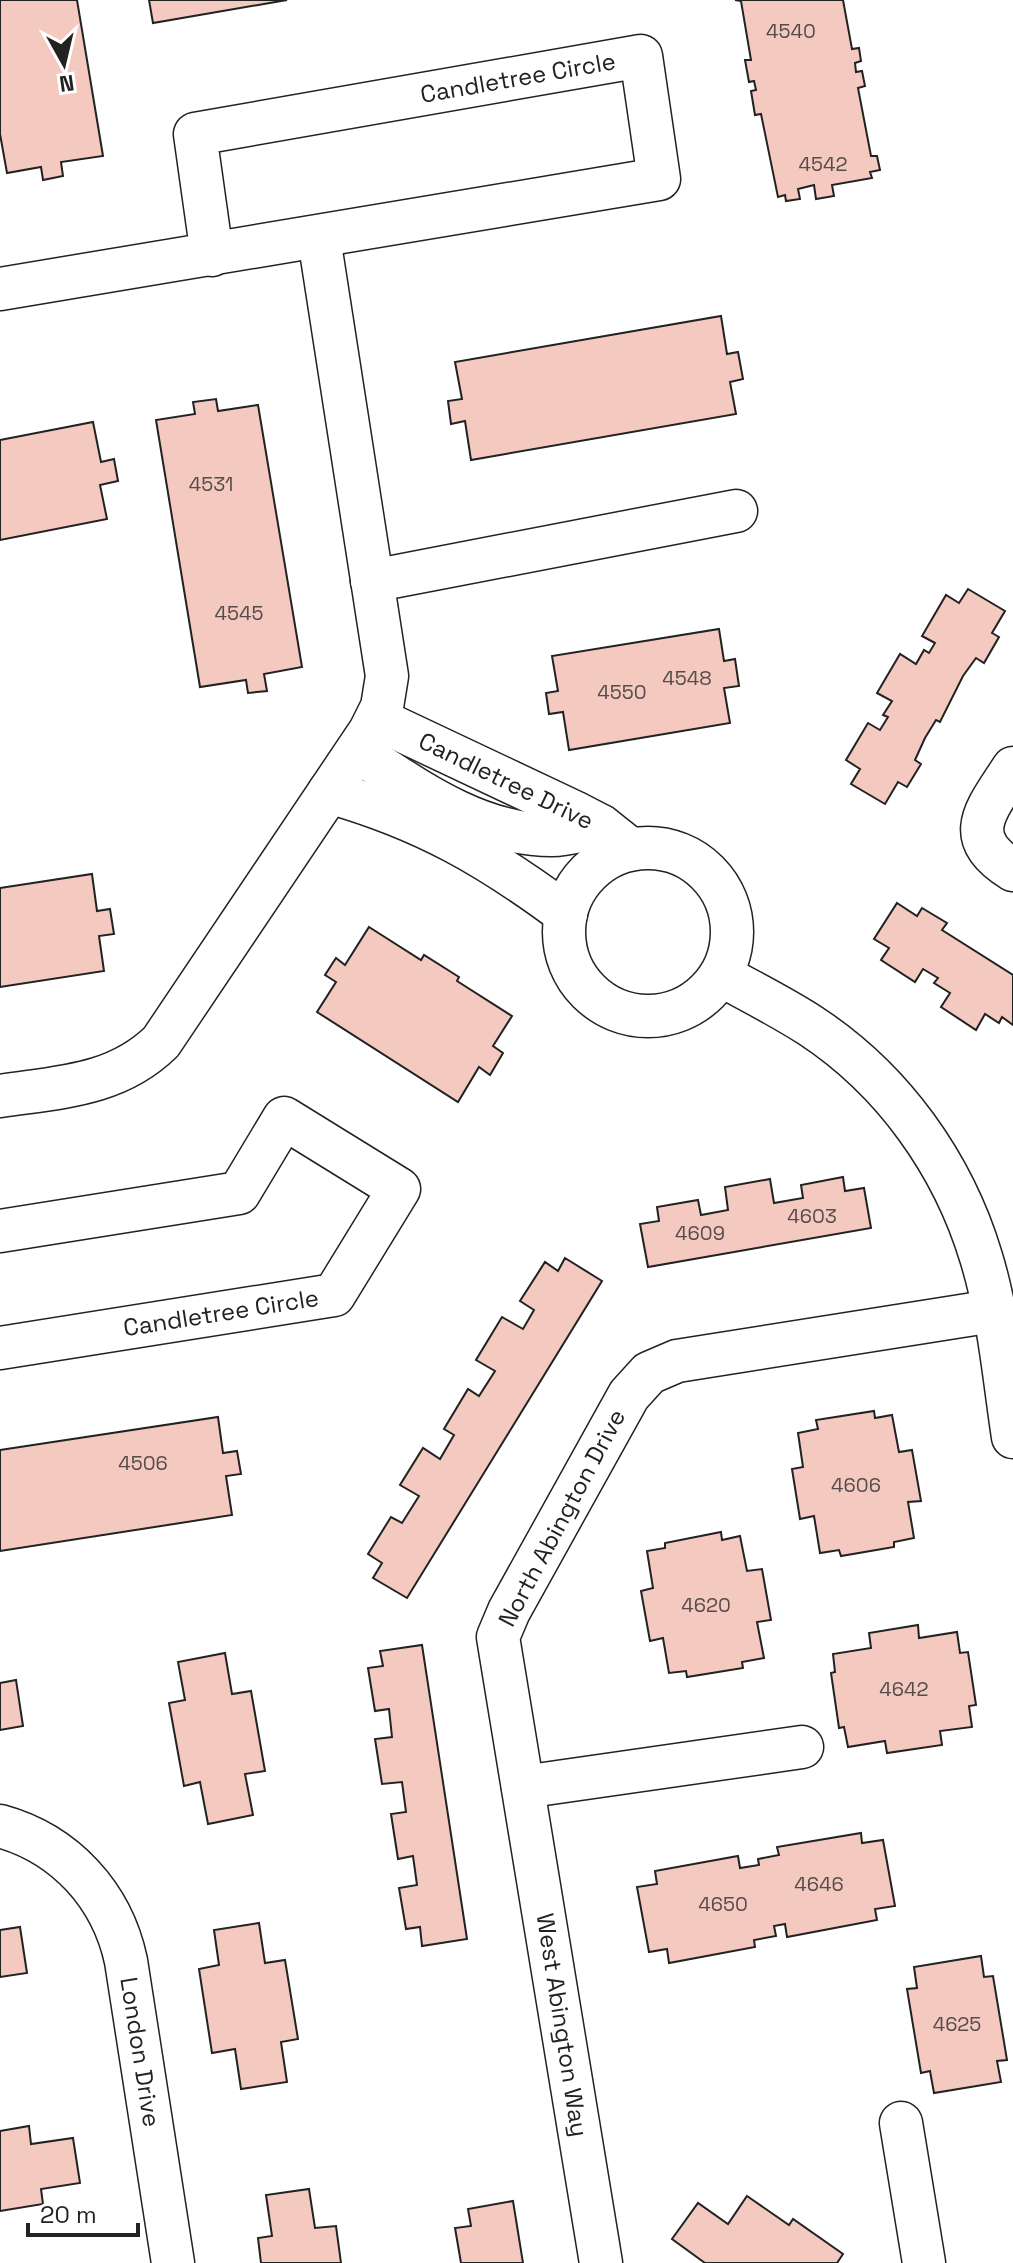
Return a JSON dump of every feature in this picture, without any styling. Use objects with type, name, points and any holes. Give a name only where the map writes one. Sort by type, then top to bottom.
[{"type":"street","name":"Candletree Circle","points":[[0,289],[319,238],[659,179],[641,56],[195,134],[212,255]]},
{"type":"street","points":[[0,1096],[99,1081],[147,1055],[161,1042],[367,735],[386,696],[387,676],[319,238]]},
{"type":"street","points":[[372,581],[736,511]]},
{"type":"street","name":"Candletree Drive","points":[[367,735],[616,838],[685,856],[708,872],[724,894],[732,921],[731,949],[721,975],[703,996],[679,1010],[652,1016],[624,1013],[599,1001],[579,981],[567,956],[563,928],[569,902],[583,877],[604,860],[616,838]]},
{"type":"street","points":[[1013,768],[985,812],[981,834],[989,852],[1013,870]]},
{"type":"street","points":[[329,792],[382,807],[435,829],[486,858],[566,914]]},
{"type":"street","points":[[721,975],[812,1026],[865,1069],[901,1106],[957,1193],[982,1259],[1013,1437]]},
{"type":"street","name":"Candletree Circle","points":[[0,1231],[239,1193],[284,1118],[399,1189],[334,1295],[0,1348]]},
{"type":"street","name":"North Abington Drive","points":[[523,1787],[498,1637],[509,1611],[629,1395],[645,1376],[677,1361],[993,1311]]},
{"type":"street","points":[[523,1787],[802,1747]]},
{"type":"street","name":"West Abington Way","points":[[523,1787],[601,2263]]},
{"type":"street","name":"London Drive","points":[[0,1826],[36,1840],[65,1858],[100,1898],[122,1945],[173,2263]]},
{"type":"street","points":[[901,2123],[924,2263]]},
{"type":"building","points":[[0,0],[77,0],[103,156],[61,162],[63,176],[43,180],[41,167],[7,173],[0,134]]},
{"type":"building","points":[[149,0],[287,0],[153,23]]},
{"type":"building","points":[[735,0],[843,0],[852,49],[859,48],[861,61],[855,63],[856,72],[862,71],[865,86],[858,88],[871,156],[877,156],[880,170],[870,172],[872,178],[832,185],[834,196],[816,199],[814,185],[798,189],[800,199],[786,201],[785,195],[778,197],[761,114],[755,115],[751,91],[756,90],[754,81],[749,82],[745,60],[751,60],[741,1]]},
{"type":"building","points":[[721,316],[727,354],[738,352],[743,379],[730,382],[736,414],[471,460],[465,421],[451,424],[448,401],[462,399],[455,362]]},
{"type":"building","points":[[216,399],[218,411],[258,405],[302,667],[264,674],[267,691],[248,693],[246,680],[200,687],[156,420],[195,414],[193,402]]},
{"type":"building","points":[[93,422],[101,462],[114,459],[118,481],[100,485],[107,519],[0,540],[0,440]]},
{"type":"building","points":[[968,589],[1005,611],[992,633],[999,637],[984,663],[976,658],[963,676],[940,722],[936,720],[915,760],[921,764],[907,787],[898,782],[885,804],[851,784],[860,769],[846,760],[868,723],[880,730],[888,717],[883,715],[892,701],[877,693],[900,654],[916,664],[924,650],[929,653],[935,643],[922,636],[946,595],[959,603]]},
{"type":"building","points":[[719,629],[724,661],[735,659],[739,686],[724,688],[730,723],[569,750],[563,712],[549,714],[546,693],[558,691],[552,656]]},
{"type":"building","points":[[92,874],[97,911],[110,909],[114,934],[99,936],[104,971],[0,987],[0,888]]},
{"type":"building","points":[[897,903],[917,916],[922,908],[947,923],[942,930],[1013,975],[1013,1025],[1002,1017],[999,1023],[985,1014],[976,1030],[941,1007],[950,993],[934,983],[938,978],[923,969],[915,982],[881,960],[889,948],[874,939]]},
{"type":"building","points":[[369,927],[421,960],[424,955],[459,977],[457,981],[512,1016],[493,1046],[503,1053],[490,1075],[479,1067],[458,1102],[317,1012],[336,982],[325,975],[336,958],[345,965]]},
{"type":"building","points":[[843,1177],[845,1191],[864,1188],[871,1228],[648,1267],[640,1224],[659,1221],[657,1207],[698,1200],[701,1215],[728,1210],[725,1187],[770,1179],[774,1203],[803,1198],[801,1185]]},
{"type":"building","points":[[565,1258],[602,1281],[407,1598],[373,1578],[382,1563],[368,1554],[391,1517],[402,1523],[419,1496],[400,1485],[423,1448],[440,1459],[454,1435],[444,1429],[468,1389],[479,1396],[495,1371],[476,1360],[502,1317],[523,1329],[534,1310],[520,1301],[545,1262],[558,1271]]},
{"type":"building","points":[[874,1411],[875,1418],[892,1415],[899,1452],[912,1450],[921,1501],[908,1502],[914,1538],[894,1542],[894,1547],[841,1556],[839,1550],[820,1553],[814,1516],[800,1519],[792,1469],[803,1467],[798,1433],[818,1429],[816,1420]]},
{"type":"building","points":[[218,1417],[223,1453],[237,1451],[241,1474],[226,1476],[232,1515],[0,1551],[0,1450]]},
{"type":"building","points":[[721,1532],[722,1540],[740,1536],[747,1571],[762,1569],[771,1620],[757,1622],[764,1658],[742,1662],[743,1668],[687,1677],[686,1671],[669,1673],[663,1638],[650,1641],[641,1591],[653,1588],[647,1551],[665,1548],[665,1543]]},
{"type":"building","points":[[918,1625],[919,1638],[957,1632],[960,1653],[968,1652],[976,1705],[969,1706],[972,1727],[940,1731],[942,1745],[887,1753],[885,1741],[848,1747],[844,1727],[839,1728],[831,1673],[835,1672],[833,1654],[871,1648],[869,1633]]},
{"type":"building","points":[[422,1645],[467,1939],[422,1946],[420,1927],[406,1929],[399,1888],[417,1885],[413,1856],[398,1859],[391,1814],[406,1812],[402,1782],[382,1784],[375,1739],[392,1737],[389,1709],[375,1711],[368,1668],[383,1666],[380,1651]]},
{"type":"building","points":[[225,1653],[232,1694],[251,1691],[265,1771],[245,1774],[253,1815],[208,1824],[200,1782],[184,1786],[169,1703],[185,1700],[178,1662]]},
{"type":"building","points":[[16,1680],[23,1726],[0,1730],[0,1683]]},
{"type":"building","points":[[861,1833],[862,1843],[883,1840],[895,1906],[875,1909],[877,1920],[787,1937],[785,1924],[774,1926],[776,1936],[754,1940],[755,1947],[669,1963],[667,1949],[649,1952],[637,1887],[657,1884],[655,1871],[738,1856],[740,1868],[759,1865],[758,1859],[779,1855],[777,1847]]},
{"type":"building","points":[[259,1923],[265,1963],[285,1960],[298,2039],[281,2042],[287,2082],[241,2089],[235,2049],[212,2053],[199,1969],[219,1965],[214,1930]]},
{"type":"building","points":[[20,1927],[27,1973],[0,1977],[0,1930]]},
{"type":"building","points":[[981,1956],[984,1977],[993,1976],[1007,2060],[997,2061],[1001,2082],[934,2093],[930,2071],[921,2073],[907,1989],[917,1988],[914,1967]]},
{"type":"building","points":[[29,2126],[31,2144],[73,2138],[80,2183],[41,2189],[43,2204],[0,2211],[0,2131]]},
{"type":"building","points":[[309,2189],[315,2228],[336,2226],[341,2263],[261,2263],[258,2238],[272,2236],[266,2195]]},
{"type":"building","points":[[747,2196],[789,2225],[793,2219],[843,2254],[837,2263],[705,2263],[672,2239],[698,2203],[728,2224]]},
{"type":"building","points":[[513,2201],[523,2263],[461,2263],[455,2228],[471,2226],[468,2209]]}]
